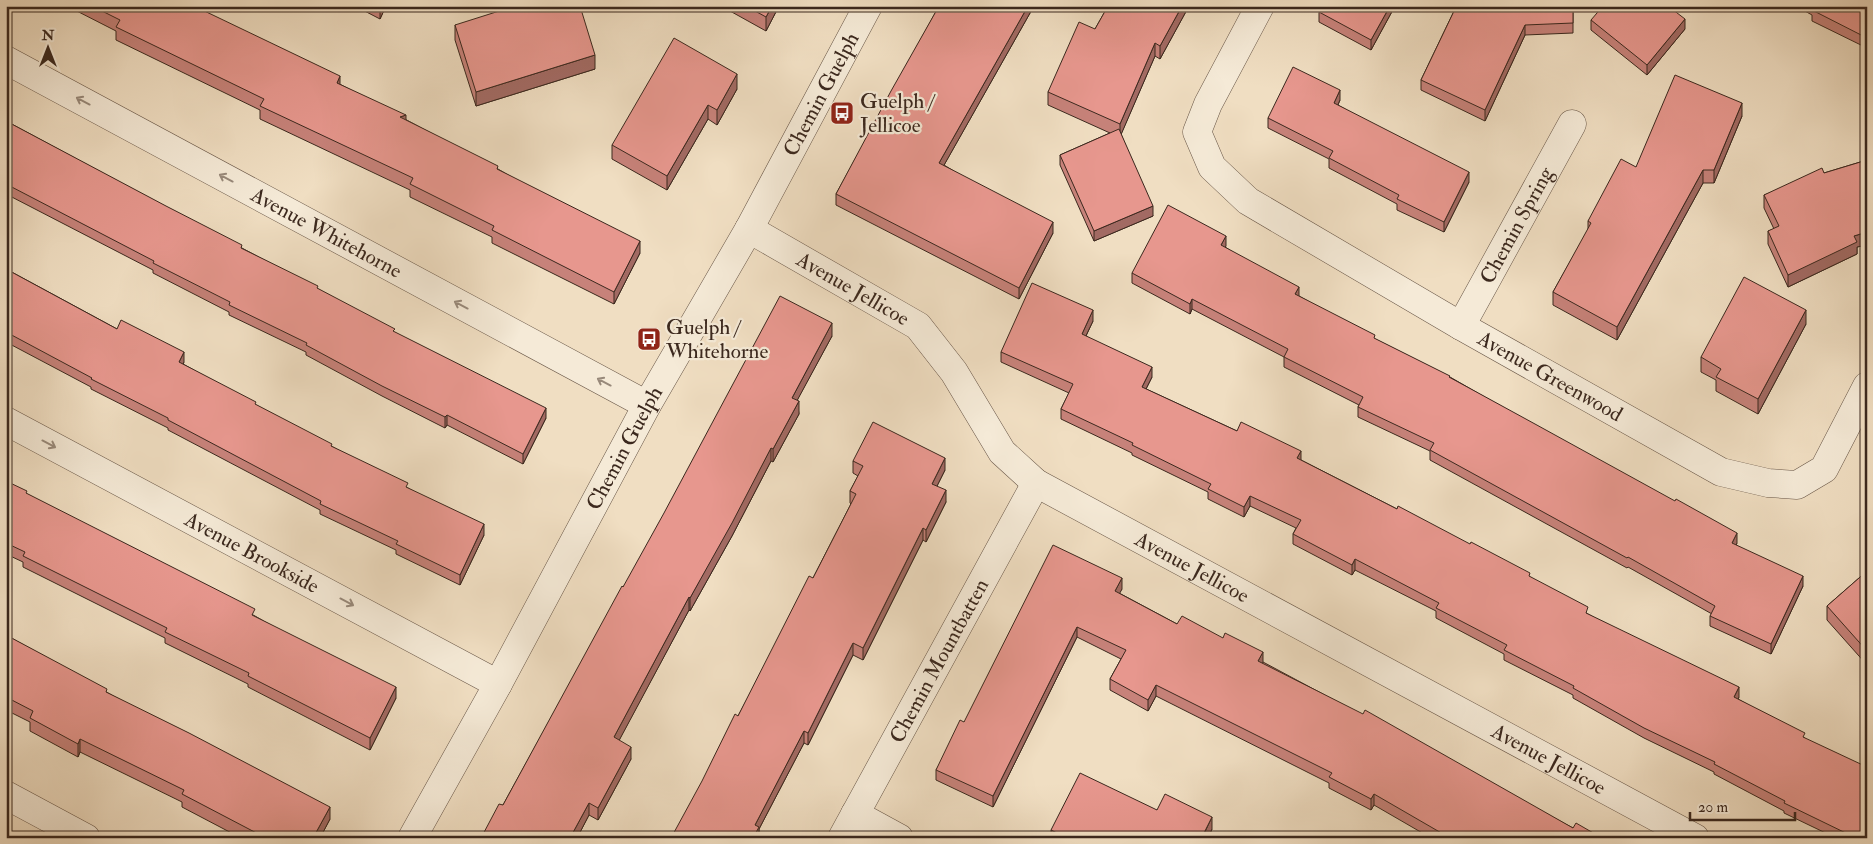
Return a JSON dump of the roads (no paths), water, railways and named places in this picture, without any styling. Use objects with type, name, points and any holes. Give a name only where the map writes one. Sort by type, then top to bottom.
[{"type":"street","name":"Chemin Guelph","points":[[412,838],[498,684],[647,405],[749,229],[868,6]]},
{"type":"street","name":"Avenue Greenwood","points":[[1260,6],[1208,104],[1197,132],[1212,167],[1248,201],[1461,326],[1721,472],[1768,483],[1797,484],[1824,469],[1867,386]]},
{"type":"street","name":"Avenue Whitehorne","points":[[6,60],[647,405]]},
{"type":"street","name":"Chemin Spring","points":[[1461,326],[1572,124]]},
{"type":"street","name":"Avenue Jellicoe","points":[[749,229],[918,326],[954,372],[1002,452],[1036,483],[1695,838]]},
{"type":"street","name":"Avenue Brookside","points":[[6,421],[498,684]]},
{"type":"street","name":"Chemin Mountbatten","points":[[842,838],[1036,483]]},
{"type":"street","points":[[6,795],[86,838]]},
{"type":"street","points":[[855,814],[899,838]]},
{"type":"place","name":"Guelph / Jellicoe","points":[[842,113]]},
{"type":"place","name":"Guelph / Whitehorne","points":[[649,339]]}]
